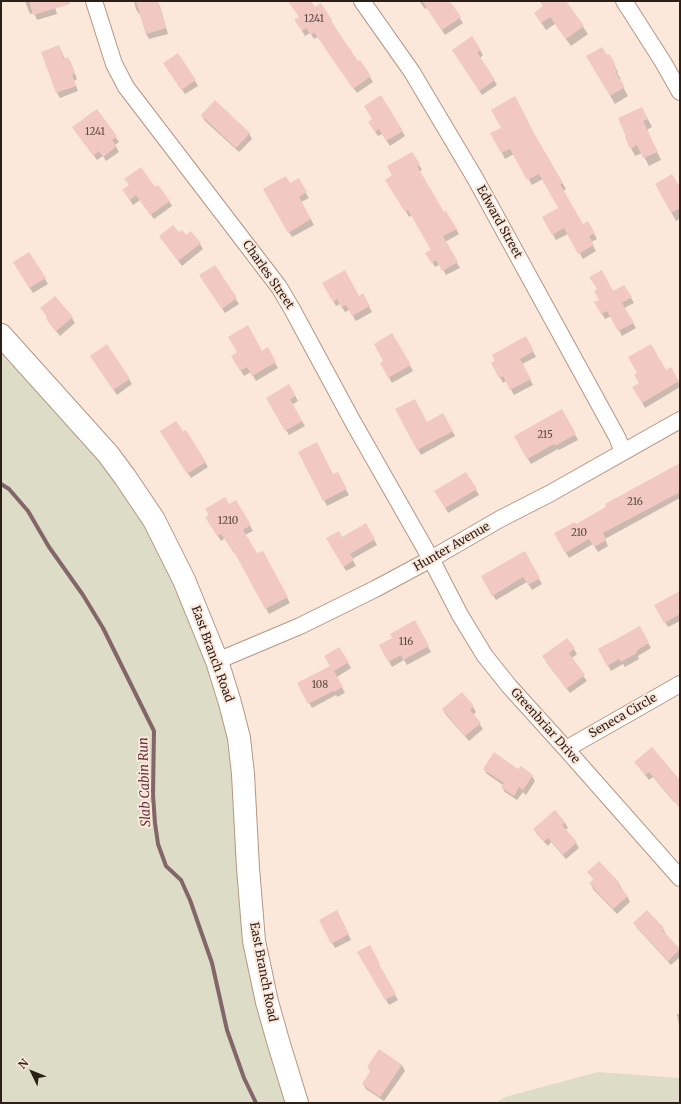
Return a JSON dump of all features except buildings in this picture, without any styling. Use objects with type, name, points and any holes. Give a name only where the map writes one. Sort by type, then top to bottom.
[{"type":"main road","name":"East Branch Road","points":[[1,334],[108,454],[154,520],[184,580],[217,661],[230,703],[240,745],[254,940],[267,1002],[297,1103]]},
{"type":"street","name":"Charles Street","points":[[94,1],[114,64],[126,87],[279,287],[353,422],[431,559]]},
{"type":"street","name":"Edward Street","points":[[362,1],[412,72],[475,178],[617,437],[623,452]]},
{"type":"street","points":[[624,1],[663,62],[680,92]]},
{"type":"street","name":"Hunter Avenue","points":[[217,661],[300,626],[375,589],[500,519],[549,494],[680,420]]},
{"type":"street","name":"Greenbriar Drive","points":[[431,559],[460,615],[485,656],[509,686],[680,878]]},
{"type":"street","name":"Seneca Circle","points":[[566,749],[680,684]]},
{"type":"green space","points":[[1,335],[108,454],[217,661],[248,868],[297,1103],[1,1103]]},
{"type":"green space","points":[[598,1072],[680,1078],[680,1103],[496,1103],[505,1097]]},
{"type":"waterway","name":"Slab Cabin Run","points":[[1,484],[9,489],[28,511],[49,547],[83,595],[103,628],[154,731],[153,795],[158,844],[166,866],[181,880],[190,900],[212,963],[227,1030],[244,1078],[256,1103]]}]
